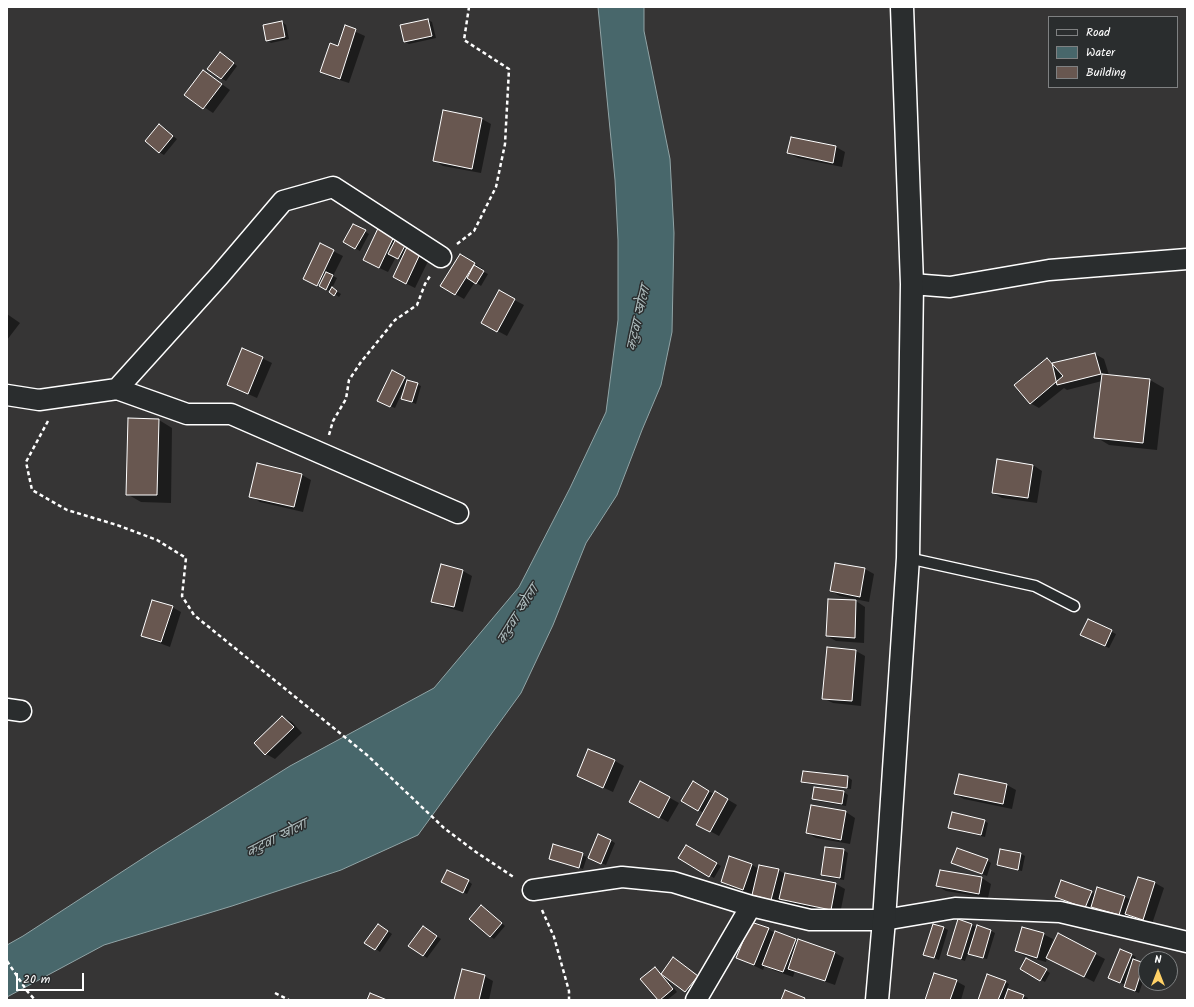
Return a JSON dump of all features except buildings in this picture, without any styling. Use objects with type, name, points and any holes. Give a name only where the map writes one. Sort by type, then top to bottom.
[{"type":"main road","points":[[877,1000],[884,920],[908,558],[912,284],[902,7]]},
{"type":"street","points":[[117,389],[219,276],[283,201],[333,187],[441,257]]},
{"type":"street","points":[[912,284],[950,287],[1049,270],[1187,259]]},
{"type":"street","points":[[7,395],[39,400],[117,389],[187,414],[231,414],[458,513]]},
{"type":"street","points":[[533,890],[622,877],[673,882],[751,906],[810,920],[884,920],[955,908],[1060,912],[1187,942]]},
{"type":"street","points":[[696,1000],[751,906]]},
{"type":"lane","points":[[908,558],[1035,586],[1074,606]]},
{"type":"path","points":[[39,400],[48,421],[26,462],[32,490],[66,510],[116,525],[157,540],[186,558],[182,596],[194,615],[367,755],[444,828],[476,852],[533,890],[554,937],[569,991],[569,1000]]},
{"type":"path","points":[[7,961],[27,991],[35,1000]]},
{"type":"path","points":[[275,993],[289,1000]]},
{"type":"water","name":"कटुवा खोला","points":[[598,7],[644,7],[644,31],[670,159],[674,233],[672,332],[661,385],[617,495],[586,543],[553,625],[521,693],[418,835],[341,870],[232,906],[104,945],[7,997],[7,945],[290,766],[434,688],[519,587],[570,488],[606,412],[618,320],[618,240],[615,180]]}]
